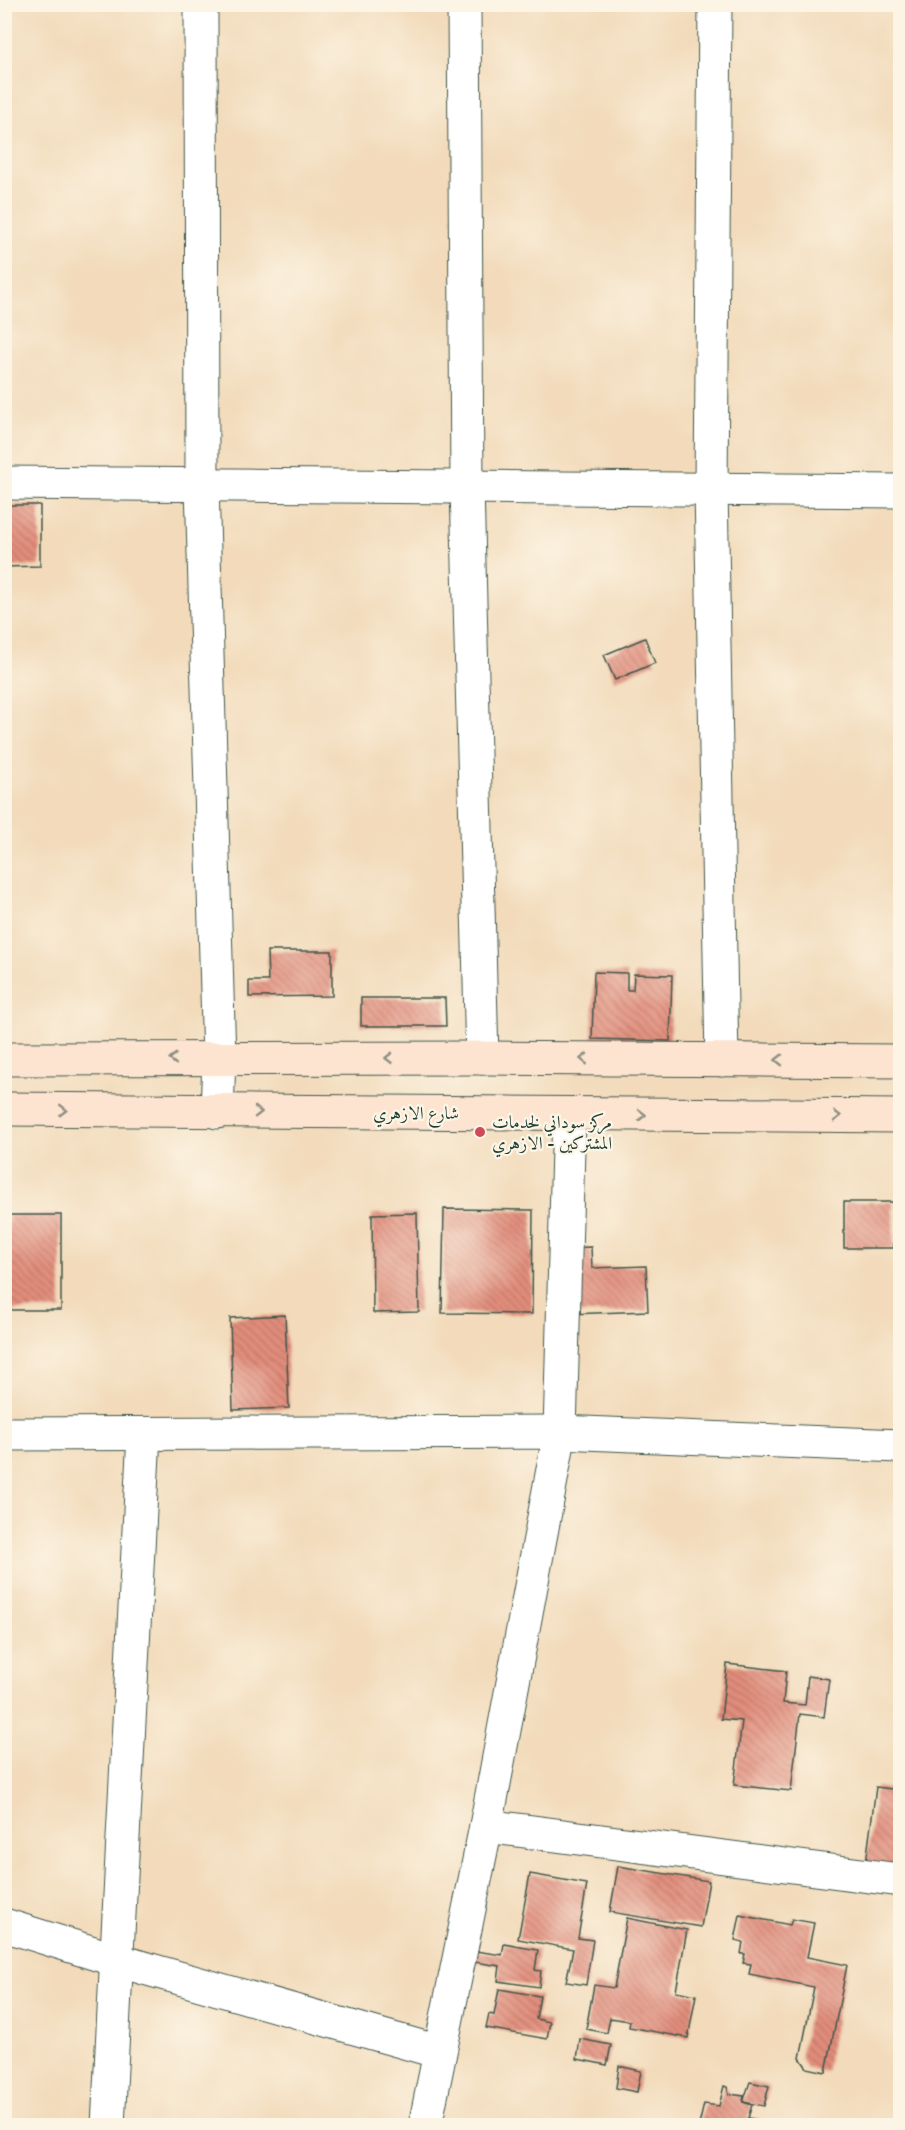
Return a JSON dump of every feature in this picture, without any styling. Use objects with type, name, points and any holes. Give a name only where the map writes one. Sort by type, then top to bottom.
[{"type":"street","points":[[201,4],[202,484],[219,1059],[217,1112]]},
{"type":"street","points":[[464,4],[467,487],[482,1058]]},
{"type":"street","points":[[715,4],[711,489],[722,1060]]},
{"type":"street","points":[[4,483],[900,491]]},
{"type":"street","points":[[4,1059],[482,1058],[900,1061]]},
{"type":"street","name":"شارع الازهري","points":[[4,1109],[900,1116]]},
{"type":"street","points":[[425,2126],[486,1826],[560,1432],[569,1114]]},
{"type":"street","points":[[4,1434],[560,1432],[900,1446]]},
{"type":"street","points":[[108,2126],[144,1434]]},
{"type":"street","points":[[486,1826],[900,1880]]},
{"type":"street","points":[[4,1925],[116,1960],[439,2052]]},
{"type":"building","points":[[4,505],[40,505],[40,566],[4,567]]},
{"type":"building","points":[[645,638],[655,663],[615,680],[604,655]]},
{"type":"building","points":[[267,951],[332,951],[332,996],[249,997],[249,981],[268,981]]},
{"type":"building","points":[[594,972],[627,973],[627,990],[633,990],[634,974],[672,975],[670,1041],[592,1039]]},
{"type":"building","points":[[361,998],[445,998],[446,1026],[361,1026]]},
{"type":"building","points":[[844,1202],[893,1202],[894,1248],[844,1248]]},
{"type":"building","points":[[444,1209],[533,1210],[532,1314],[442,1313]]},
{"type":"building","points":[[417,1213],[419,1312],[373,1313],[372,1214]]},
{"type":"building","points":[[8,1215],[61,1215],[61,1310],[8,1310]]},
{"type":"building","points":[[591,1247],[592,1268],[646,1266],[648,1311],[570,1314],[568,1248]]},
{"type":"building","points":[[285,1315],[289,1408],[233,1410],[230,1318]]},
{"type":"building","points":[[727,1664],[786,1671],[783,1703],[805,1705],[808,1676],[829,1679],[824,1717],[800,1714],[791,1791],[734,1785],[742,1721],[721,1719]]},
{"type":"building","points":[[876,1787],[900,1790],[898,1875],[865,1870]]},
{"type":"building","points":[[618,1866],[709,1881],[701,1927],[610,1912]]},
{"type":"building","points":[[530,1874],[587,1884],[578,1938],[593,1940],[586,1985],[566,1982],[573,1949],[518,1939]]},
{"type":"building","points":[[740,1915],[790,1925],[792,1919],[814,1923],[807,1957],[847,1965],[826,2072],[807,2068],[800,2058],[814,1987],[749,1974],[751,1964],[743,1963],[745,1954],[741,1954],[743,1942],[735,1940]]},
{"type":"building","points":[[627,1918],[687,1930],[676,1991],[696,1995],[688,2038],[629,2027],[630,2021],[610,2018],[607,2033],[586,2029],[594,1985],[614,1988]]},
{"type":"building","points":[[504,1944],[538,1950],[535,1970],[541,1971],[539,1987],[498,1981],[500,1966],[474,1962],[476,1951],[502,1955]]},
{"type":"building","points":[[499,1989],[540,1996],[536,2019],[550,2022],[547,2039],[486,2028],[489,2014],[494,2015]]},
{"type":"building","points":[[580,2039],[611,2045],[607,2065],[577,2059]]},
{"type":"building","points":[[619,2066],[641,2071],[637,2092],[616,2088]]},
{"type":"building","points":[[750,2082],[769,2086],[764,2106],[743,2102]]},
{"type":"building","points":[[724,2086],[727,2087],[729,2094],[744,2096],[743,2102],[752,2105],[748,2118],[760,2120],[759,2126],[699,2125],[704,2104],[719,2106]]},
{"type":"place","name":"مركز سوداني لخدمات المشتركين - الازهري","points":[[480,1132]]}]
